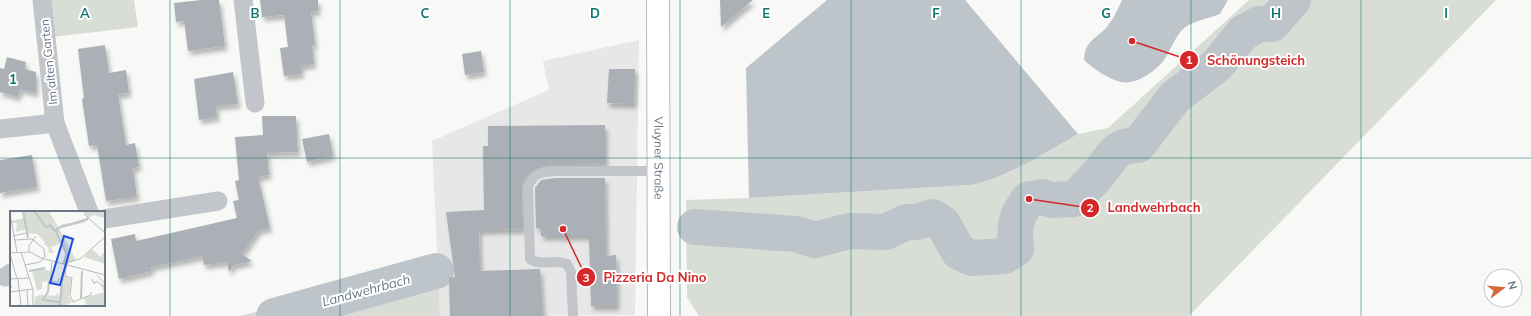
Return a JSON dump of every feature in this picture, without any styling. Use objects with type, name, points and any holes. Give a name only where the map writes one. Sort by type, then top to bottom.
[{"type":"main road","name":"Vluyner Straße","points":[[658,0],[660,171],[659,316]]},
{"type":"street","name":"Im alten Garten","points":[[42,0],[55,123],[89,211]]},
{"type":"street","points":[[243,0],[255,103]]},
{"type":"street","points":[[0,129],[55,123]]},
{"type":"street","points":[[105,219],[218,201]]},
{"type":"lane","points":[[572,316],[571,272],[567,264],[562,261],[535,262],[530,259],[528,187],[531,178],[536,174],[548,171],[660,171]]},
{"type":"shaded area","points":[[50,0],[134,0],[138,27],[53,37]]},
{"type":"shaded area","points":[[827,0],[965,0],[1078,134],[1012,170],[999,176],[970,185],[749,198],[746,68]]},
{"type":"shaded area","points":[[1122,0],[1228,0],[1220,14],[1189,25],[1181,31],[1164,60],[1156,69],[1139,80],[1133,82],[1121,82],[1106,76],[1084,60],[1088,45],[1109,25]]},
{"type":"shaded area","points":[[1249,0],[1496,0],[1189,316],[699,316],[687,297],[686,200],[749,198],[970,185],[1010,172],[1078,134],[1108,128]]},
{"type":"shaded area","points":[[639,40],[635,315],[440,316],[432,141],[549,90],[543,61]]},
{"type":"shaded area","points":[[438,262],[440,316],[240,316]]},
{"type":"building","points":[[219,0],[225,46],[188,51],[184,21],[176,22],[174,3]]},
{"type":"building","points":[[260,0],[318,0],[318,11],[311,12],[315,45],[312,45],[314,64],[301,66],[302,74],[284,76],[280,48],[288,47],[284,15],[262,17]]},
{"type":"building","points":[[720,0],[753,0],[721,27]]},
{"type":"building","points":[[105,45],[109,73],[126,70],[129,93],[118,94],[126,145],[135,143],[139,167],[133,168],[137,197],[106,201],[97,145],[89,146],[82,99],[84,98],[78,49]]},
{"type":"building","points":[[481,51],[484,72],[465,75],[462,54]]},
{"type":"building","points":[[7,57],[26,62],[25,69],[36,72],[36,93],[20,89],[18,97],[0,92],[0,68],[4,69]]},
{"type":"building","points":[[609,69],[635,69],[634,104],[607,103]]},
{"type":"building","points":[[233,72],[238,104],[216,106],[217,117],[199,120],[194,79]]},
{"type":"building","points":[[262,116],[296,116],[298,152],[267,153],[269,175],[258,177],[270,228],[259,230],[242,254],[252,261],[234,265],[229,272],[227,262],[204,265],[202,256],[151,267],[152,271],[119,279],[111,239],[135,234],[136,241],[237,218],[233,201],[239,200],[235,181],[239,180],[235,137],[263,135]]},
{"type":"building","points":[[605,125],[605,164],[554,165],[535,169],[527,175],[522,185],[523,229],[479,230],[480,271],[540,269],[543,316],[450,316],[449,278],[455,277],[446,212],[484,210],[483,146],[488,146],[488,126]]},
{"type":"building","points":[[329,134],[333,156],[307,162],[302,139]]},
{"type":"building","points":[[32,155],[37,187],[0,193],[0,160]]},
{"type":"building","points":[[555,178],[605,178],[606,256],[616,255],[617,306],[591,306],[589,236],[541,236],[541,228],[536,228],[535,188],[541,180]]},
{"type":"waterway","name":"Landwehrbach","points":[[695,227],[796,234],[815,240],[849,231],[885,232],[907,222],[917,222],[933,217],[943,224],[959,252],[972,258],[1004,256],[1016,249],[1016,222],[1024,205],[1029,199],[1043,197],[1051,200],[1074,199],[1097,176],[1115,153],[1124,147],[1138,145],[1175,97],[1217,65],[1243,33],[1259,24],[1272,24],[1293,0]]},
{"type":"waterway","name":"Landwehrbach","points":[[274,316],[436,271]]},
{"type":"place","name":"Schönungsteich","points":[[1132,41]]},
{"type":"place","name":"Landwehrbach","points":[[1029,199]]},
{"type":"place","name":"Pizzeria Da Nino","points":[[563,229]]}]
